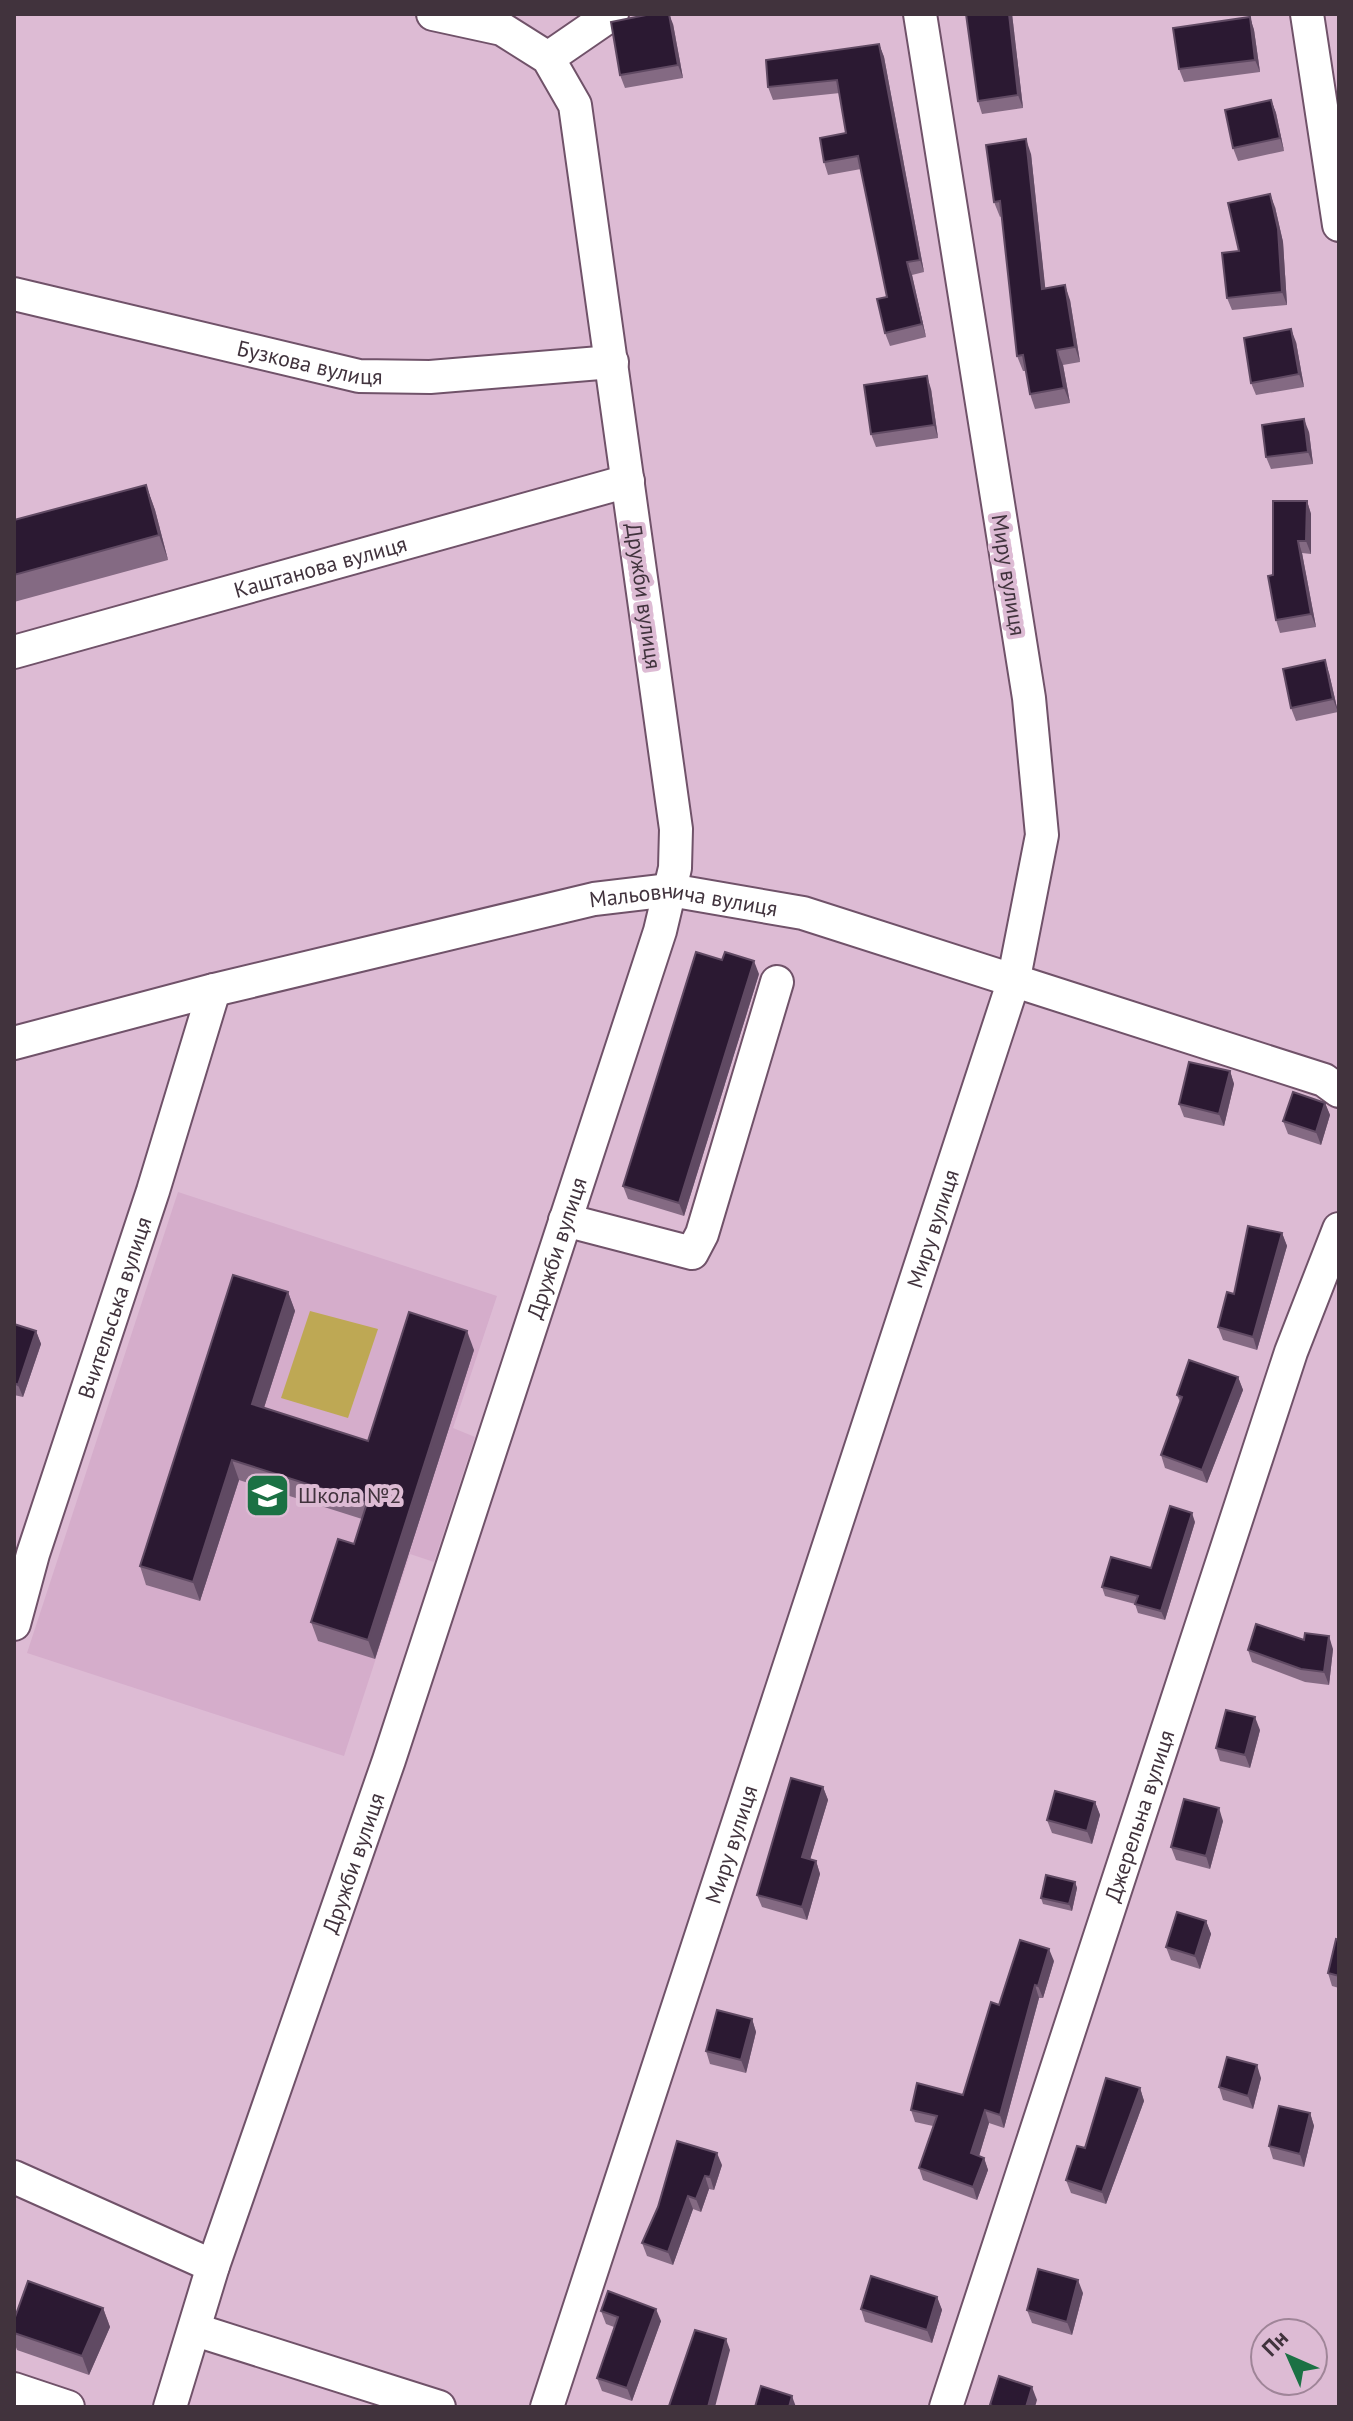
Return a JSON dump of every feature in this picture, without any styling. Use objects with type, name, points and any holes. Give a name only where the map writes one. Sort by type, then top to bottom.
[{"type":"street","points":[[433,14],[502,29],[548,58],[612,14]]},
{"type":"street","name":"Миру вулиця","points":[[547,2407],[1013,983],[1042,835],[1029,698],[920,14]]},
{"type":"street","points":[[1307,14],[1339,225]]},
{"type":"street","name":"Дружби вулиця","points":[[170,2407],[196,2330],[213,2266],[389,1760],[565,1220],[675,868],[676,829],[575,105],[548,58]]},
{"type":"street","name":"Бузкова вулиця","points":[[14,294],[359,376],[430,377],[612,362]]},
{"type":"street","name":"Каштанова вулиця","points":[[14,652],[628,481]]},
{"type":"street","name":"Мальовнича вулиця","points":[[14,1043],[214,990],[594,899],[670,890],[803,913],[1013,983],[1324,1080],[1339,1091]]},
{"type":"street","points":[[565,1220],[692,1253],[702,1234],[777,982]]},
{"type":"street","name":"Вчительська вулиця","points":[[14,1624],[23,1560],[153,1191],[214,990]]},
{"type":"street","name":"Джерельна вулиця","points":[[946,2407],[1291,1352],[1339,1229]]},
{"type":"street","points":[[14,2177],[213,2266]]},
{"type":"street","points":[[196,2330],[439,2407]]},
{"type":"street","points":[[14,2389],[68,2407]]},
{"type":"shaded area","name":"Школа №2","points":[[178,1192],[497,1296],[453,1428],[475,1437],[434,1562],[410,1554],[344,1756],[27,1653]]},
{"type":"shaded area","points":[[310,1311],[378,1329],[348,1418],[281,1398]]},
{"type":"building","points":[[651,14],[669,14],[678,65],[620,75],[611,22]]},
{"type":"building","points":[[966,14],[1009,14],[1018,95],[978,101]]},
{"type":"building","points":[[1250,17],[1255,60],[1179,69],[1173,28]]},
{"type":"building","points":[[879,44],[920,260],[907,262],[922,324],[885,333],[877,299],[887,297],[858,156],[824,162],[820,138],[846,133],[837,80],[768,87],[766,60]]},
{"type":"building","points":[[1271,100],[1280,138],[1233,148],[1225,110]]},
{"type":"building","points":[[1026,139],[1042,289],[1065,285],[1075,347],[1057,350],[1064,388],[1030,394],[1023,355],[1017,356],[1000,201],[994,202],[986,145]]},
{"type":"building","points":[[1270,194],[1278,229],[1282,292],[1227,298],[1222,253],[1239,251],[1228,203]]},
{"type":"building","points":[[1291,329],[1299,374],[1251,383],[1244,338]]},
{"type":"building","points":[[927,376],[934,425],[871,434],[864,385]]},
{"type":"building","points":[[1304,419],[1308,452],[1266,457],[1262,425]]},
{"type":"building","points":[[146,485],[159,535],[14,575],[14,520]]},
{"type":"building","points":[[1273,501],[1307,501],[1306,541],[1298,541],[1311,614],[1276,620],[1268,576],[1273,575]]},
{"type":"building","points":[[1325,660],[1333,699],[1291,708],[1283,669]]},
{"type":"building","points":[[696,952],[722,960],[725,952],[754,961],[679,1203],[623,1186]]},
{"type":"building","points":[[1189,1062],[1230,1071],[1219,1114],[1179,1104]]},
{"type":"building","points":[[1293,1092],[1325,1103],[1316,1132],[1283,1121]]},
{"type":"building","points":[[1248,1226],[1282,1233],[1253,1337],[1218,1327],[1227,1292],[1234,1294]]},
{"type":"building","points":[[233,1275],[288,1292],[252,1404],[368,1441],[409,1312],[467,1331],[368,1640],[311,1622],[338,1539],[354,1544],[367,1503],[232,1460],[193,1582],[140,1566]]},
{"type":"building","points":[[14,1324],[36,1331],[18,1385],[14,1383]]},
{"type":"building","points":[[1189,1360],[1238,1377],[1202,1470],[1161,1455],[1182,1397],[1177,1395]]},
{"type":"building","points":[[1170,1506],[1192,1513],[1161,1611],[1135,1604],[1138,1596],[1102,1587],[1111,1557],[1151,1568]]},
{"type":"building","points":[[1256,1624],[1304,1640],[1305,1633],[1329,1636],[1324,1672],[1301,1669],[1248,1650]]},
{"type":"building","points":[[1226,1710],[1255,1717],[1245,1755],[1216,1748]]},
{"type":"building","points":[[791,1778],[823,1787],[802,1857],[816,1861],[802,1907],[757,1895]]},
{"type":"building","points":[[1055,1791],[1095,1802],[1087,1831],[1047,1820]]},
{"type":"building","points":[[1184,1799],[1219,1808],[1206,1856],[1171,1847]]},
{"type":"building","points":[[1046,1875],[1075,1882],[1069,1904],[1041,1898]]},
{"type":"building","points":[[1177,1912],[1206,1921],[1195,1956],[1166,1947]]},
{"type":"building","points":[[1336,1939],[1339,1940],[1339,1976],[1328,1973]]},
{"type":"building","points":[[1020,1940],[1049,1949],[1038,1986],[1035,1985],[1000,2115],[985,2110],[971,2153],[984,2158],[973,2187],[919,2168],[937,2116],[911,2110],[917,2083],[963,2095],[991,2002],[999,2005]]},
{"type":"building","points":[[717,2010],[752,2019],[741,2060],[706,2051]]},
{"type":"building","points":[[1227,2057],[1257,2065],[1248,2096],[1219,2087]]},
{"type":"building","points":[[1106,2078],[1140,2088],[1102,2192],[1066,2180],[1077,2146],[1085,2148]]},
{"type":"building","points":[[1279,2106],[1310,2113],[1300,2154],[1269,2146]]},
{"type":"building","points":[[677,2141],[717,2153],[710,2177],[705,2176],[696,2199],[688,2196],[668,2252],[642,2243],[658,2207]]},
{"type":"building","points":[[1038,2269],[1078,2280],[1067,2322],[1027,2310]]},
{"type":"building","points":[[871,2276],[937,2297],[927,2330],[861,2309]]},
{"type":"building","points":[[28,2281],[103,2308],[82,2356],[14,2333],[14,2320]]},
{"type":"building","points":[[608,2291],[656,2309],[627,2388],[597,2378],[618,2317],[601,2311]]},
{"type":"building","points":[[695,2330],[726,2339],[708,2407],[671,2407],[669,2406]]},
{"type":"building","points":[[999,2376],[1032,2387],[1026,2407],[990,2405]]},
{"type":"building","points":[[761,2386],[792,2396],[789,2407],[755,2407]]},
{"type":"place","name":"Школа №2","points":[[267,1495]]}]
